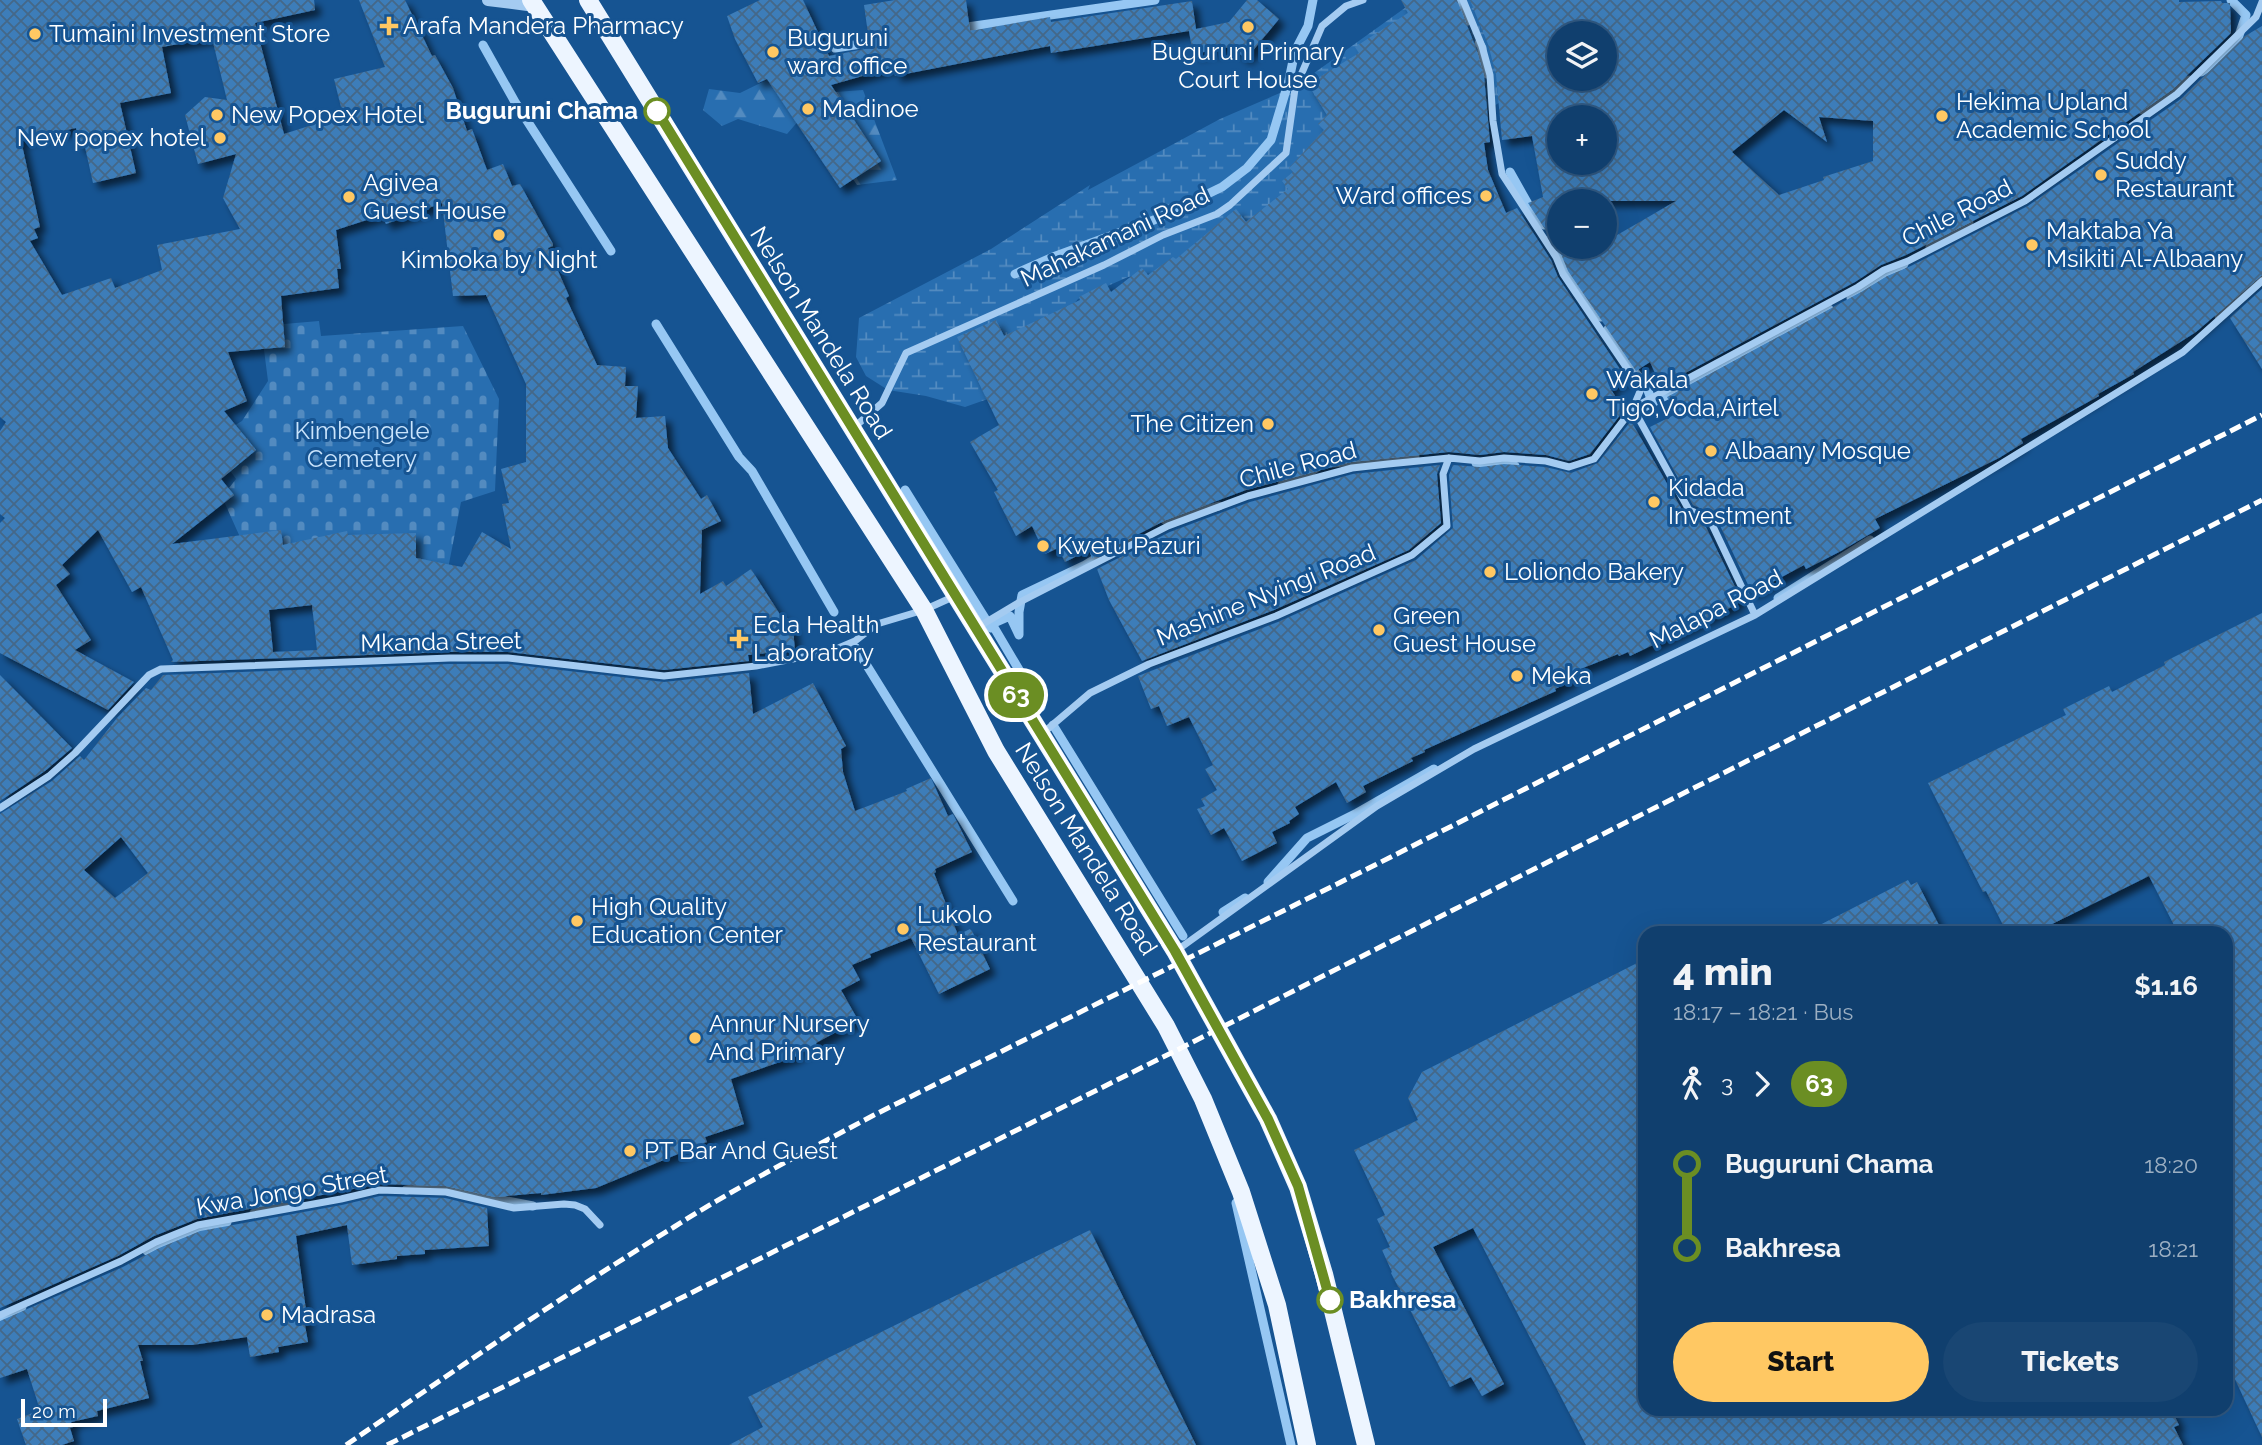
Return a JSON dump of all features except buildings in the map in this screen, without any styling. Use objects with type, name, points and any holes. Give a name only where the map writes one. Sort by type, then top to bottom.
[{"type":"main road","name":"Nelson Mandela Road","points":[[588,0],[1175,951],[1268,1119],[1298,1186],[1324,1274],[1366,1445]]},
{"type":"main road","name":"Nelson Mandela Road","points":[[533,3],[924,610],[996,751],[1166,1026],[1203,1099],[1241,1192],[1277,1305],[1307,1445]]},
{"type":"street","points":[[488,0],[533,3]]},
{"type":"street","name":"Mahakamani Road","points":[[852,429],[882,403],[906,353],[1104,265],[1163,235],[1217,214],[1230,205],[1286,153],[1295,89],[1322,26],[1346,6],[1363,0]]},
{"type":"street","points":[[1463,0],[1482,46],[1490,75],[1493,121],[1502,174],[1556,257],[1563,274],[1641,389],[1633,408],[1689,510],[1709,518],[1755,615]]},
{"type":"street","name":"Chile Road","points":[[975,628],[1167,526],[1242,498],[1352,468],[1449,458],[1480,461],[1529,459],[1569,467],[1594,459],[1633,408],[1858,287],[1884,270],[1908,261],[2025,201],[2178,94],[2256,17],[2262,2]]},
{"type":"street","name":"Malapa Road","points":[[1175,951],[1377,806],[1474,749],[1755,615],[2183,352],[2262,281]]},
{"type":"street","name":"Mashine Nyingi Road","points":[[1041,735],[1090,693],[1149,664],[1276,615],[1412,555],[1447,526],[1443,474],[1449,458]]},
{"type":"street","name":"Mkanda Street","points":[[0,808],[48,776],[75,753],[149,675],[161,669],[508,658],[664,676],[756,666],[829,652],[855,641],[877,624],[924,610],[955,596]]},
{"type":"street","name":"Kwa Jongo Street","points":[[0,1315],[198,1225],[379,1190],[446,1192],[514,1208],[575,1205],[585,1209],[600,1225]]},
{"type":"green space","points":[[1416,0],[1668,0],[1617,33],[1617,21],[1547,21],[1547,77],[1497,104],[1439,147],[1203,265],[1128,277],[1078,299],[999,395],[965,407],[926,396],[888,390],[866,376],[856,357],[859,318],[991,249],[1090,185],[1088,190],[1220,119],[1296,86]]},
{"type":"green space","points":[[789,69],[835,92],[863,90],[897,180],[857,185],[807,111],[787,134],[738,119],[722,126],[703,110],[709,89],[740,93]]},
{"type":"green space","name":"Kimbengele Cemetery","points":[[319,321],[321,336],[463,326],[499,399],[495,491],[461,502],[446,579],[253,566],[222,497],[236,479],[209,441],[242,421],[268,381],[261,326]]},
{"type":"waterway","points":[[960,28],[1155,0]]},
{"type":"waterway","points":[[1015,274],[1154,220],[1222,187],[1247,168],[1271,140],[1295,51],[1308,26],[1313,0]]},
{"type":"waterway","points":[[1458,0],[1468,21]]},
{"type":"waterway","points":[[2201,72],[2236,44],[2246,15],[2231,0]]},
{"type":"waterway","points":[[835,48],[880,41]]},
{"type":"waterway","points":[[1479,43],[1482,48],[1481,60],[1487,74]]},
{"type":"waterway","points":[[483,45],[515,102],[611,251]]},
{"type":"waterway","points":[[2142,110],[2189,80]]},
{"type":"waterway","points":[[1510,172],[1532,211],[1544,225]]},
{"type":"waterway","points":[[1930,247],[1969,222]]},
{"type":"waterway","points":[[1563,259],[1601,317]]},
{"type":"waterway","points":[[1851,298],[1904,264]]},
{"type":"waterway","points":[[2219,316],[2262,273]]},
{"type":"waterway","points":[[1635,412],[1829,309]]},
{"type":"waterway","points":[[656,324],[739,457],[752,471],[834,612]]},
{"type":"waterway","points":[[1608,329],[1647,388],[1651,399],[1647,402]]},
{"type":"waterway","points":[[1333,463],[1415,456]]},
{"type":"waterway","points":[[1476,463],[1515,466]]},
{"type":"waterway","points":[[1282,485],[1303,477],[1316,468]]},
{"type":"waterway","points":[[905,490],[991,628],[992,624],[1041,707]]},
{"type":"waterway","points":[[1165,520],[1219,506]]},
{"type":"waterway","points":[[992,624],[1010,616],[1019,635],[1022,595],[1085,565],[1134,535]]},
{"type":"waterway","points":[[1778,598],[1870,540]]},
{"type":"waterway","points":[[856,648],[1013,901]]},
{"type":"waterway","points":[[1053,725],[1183,936]]},
{"type":"waterway","points":[[1268,882],[1307,838],[1434,769]]},
{"type":"waterway","points":[[1223,912],[1245,898]]},
{"type":"waterway","points":[[406,1190],[429,1186],[533,1206]]},
{"type":"waterway","points":[[1236,1203],[1291,1445]]},
{"type":"waterway","points":[[254,1213],[280,1204],[300,1205]]},
{"type":"waterway","points":[[147,1251],[227,1222]]},
{"type":"waterway","points":[[0,1321],[22,1307]]},
{"type":"railway","points":[[346,1445],[632,1253],[798,1155],[2262,415]]},
{"type":"railway","points":[[387,1445],[1177,1050],[2262,500]]},
{"type":"bus line","name":"63","points":[[657,111],[1175,951],[1219,1028],[1268,1119],[1298,1186],[1330,1300]]},
{"type":"place","name":"Arafa Mandera Pharmacy","points":[[389,26]]},
{"type":"place","name":"Buguruni Primary Court House","points":[[1248,27]]},
{"type":"place","name":"Tumaini Investment Store","points":[[35,34]]},
{"type":"place","name":"Buguruni ward office","points":[[773,52]]},
{"type":"place","name":"Madinoe","points":[[808,109]]},
{"type":"place","name":"Buguruni Chama","points":[[657,111]]},
{"type":"place","name":"New Popex Hotel","points":[[217,115]]},
{"type":"place","name":"Hekima Upland Academic School","points":[[1942,116]]},
{"type":"place","name":"New popex hotel","points":[[220,138]]},
{"type":"place","name":"Suddy Restaurant","points":[[2101,175]]},
{"type":"place","name":"Ward offices","points":[[1486,196]]},
{"type":"place","name":"Agivea Guest House","points":[[349,197]]},
{"type":"place","name":"Kimboka by Night","points":[[499,235]]},
{"type":"place","name":"Maktaba Ya Msikiti Al-Albaany","points":[[2032,245]]},
{"type":"place","name":"Wakala Tigo,Voda,Airtel","points":[[1592,394]]},
{"type":"place","name":"The Citizen","points":[[1268,424]]},
{"type":"place","name":"Albaany Mosque","points":[[1711,451]]},
{"type":"place","name":"Kidada Investment","points":[[1654,502]]},
{"type":"place","name":"Kwetu Pazuri","points":[[1043,546]]},
{"type":"place","name":"Loliondo Bakery","points":[[1490,572]]},
{"type":"place","name":"Green Guest House","points":[[1379,630]]},
{"type":"place","name":"Ecla Health Laboratory","points":[[739,639]]},
{"type":"place","name":"Meka","points":[[1517,676]]},
{"type":"place","name":"High Quality Education Center","points":[[577,921]]},
{"type":"place","name":"Lukolo Restaurant","points":[[903,929]]},
{"type":"place","name":"Annur Nursery And Primary","points":[[695,1038]]},
{"type":"place","name":"PT Bar And Guest","points":[[630,1151]]},
{"type":"place","name":"Bakhresa","points":[[1330,1300]]},
{"type":"place","name":"Madrasa","points":[[267,1315]]}]
